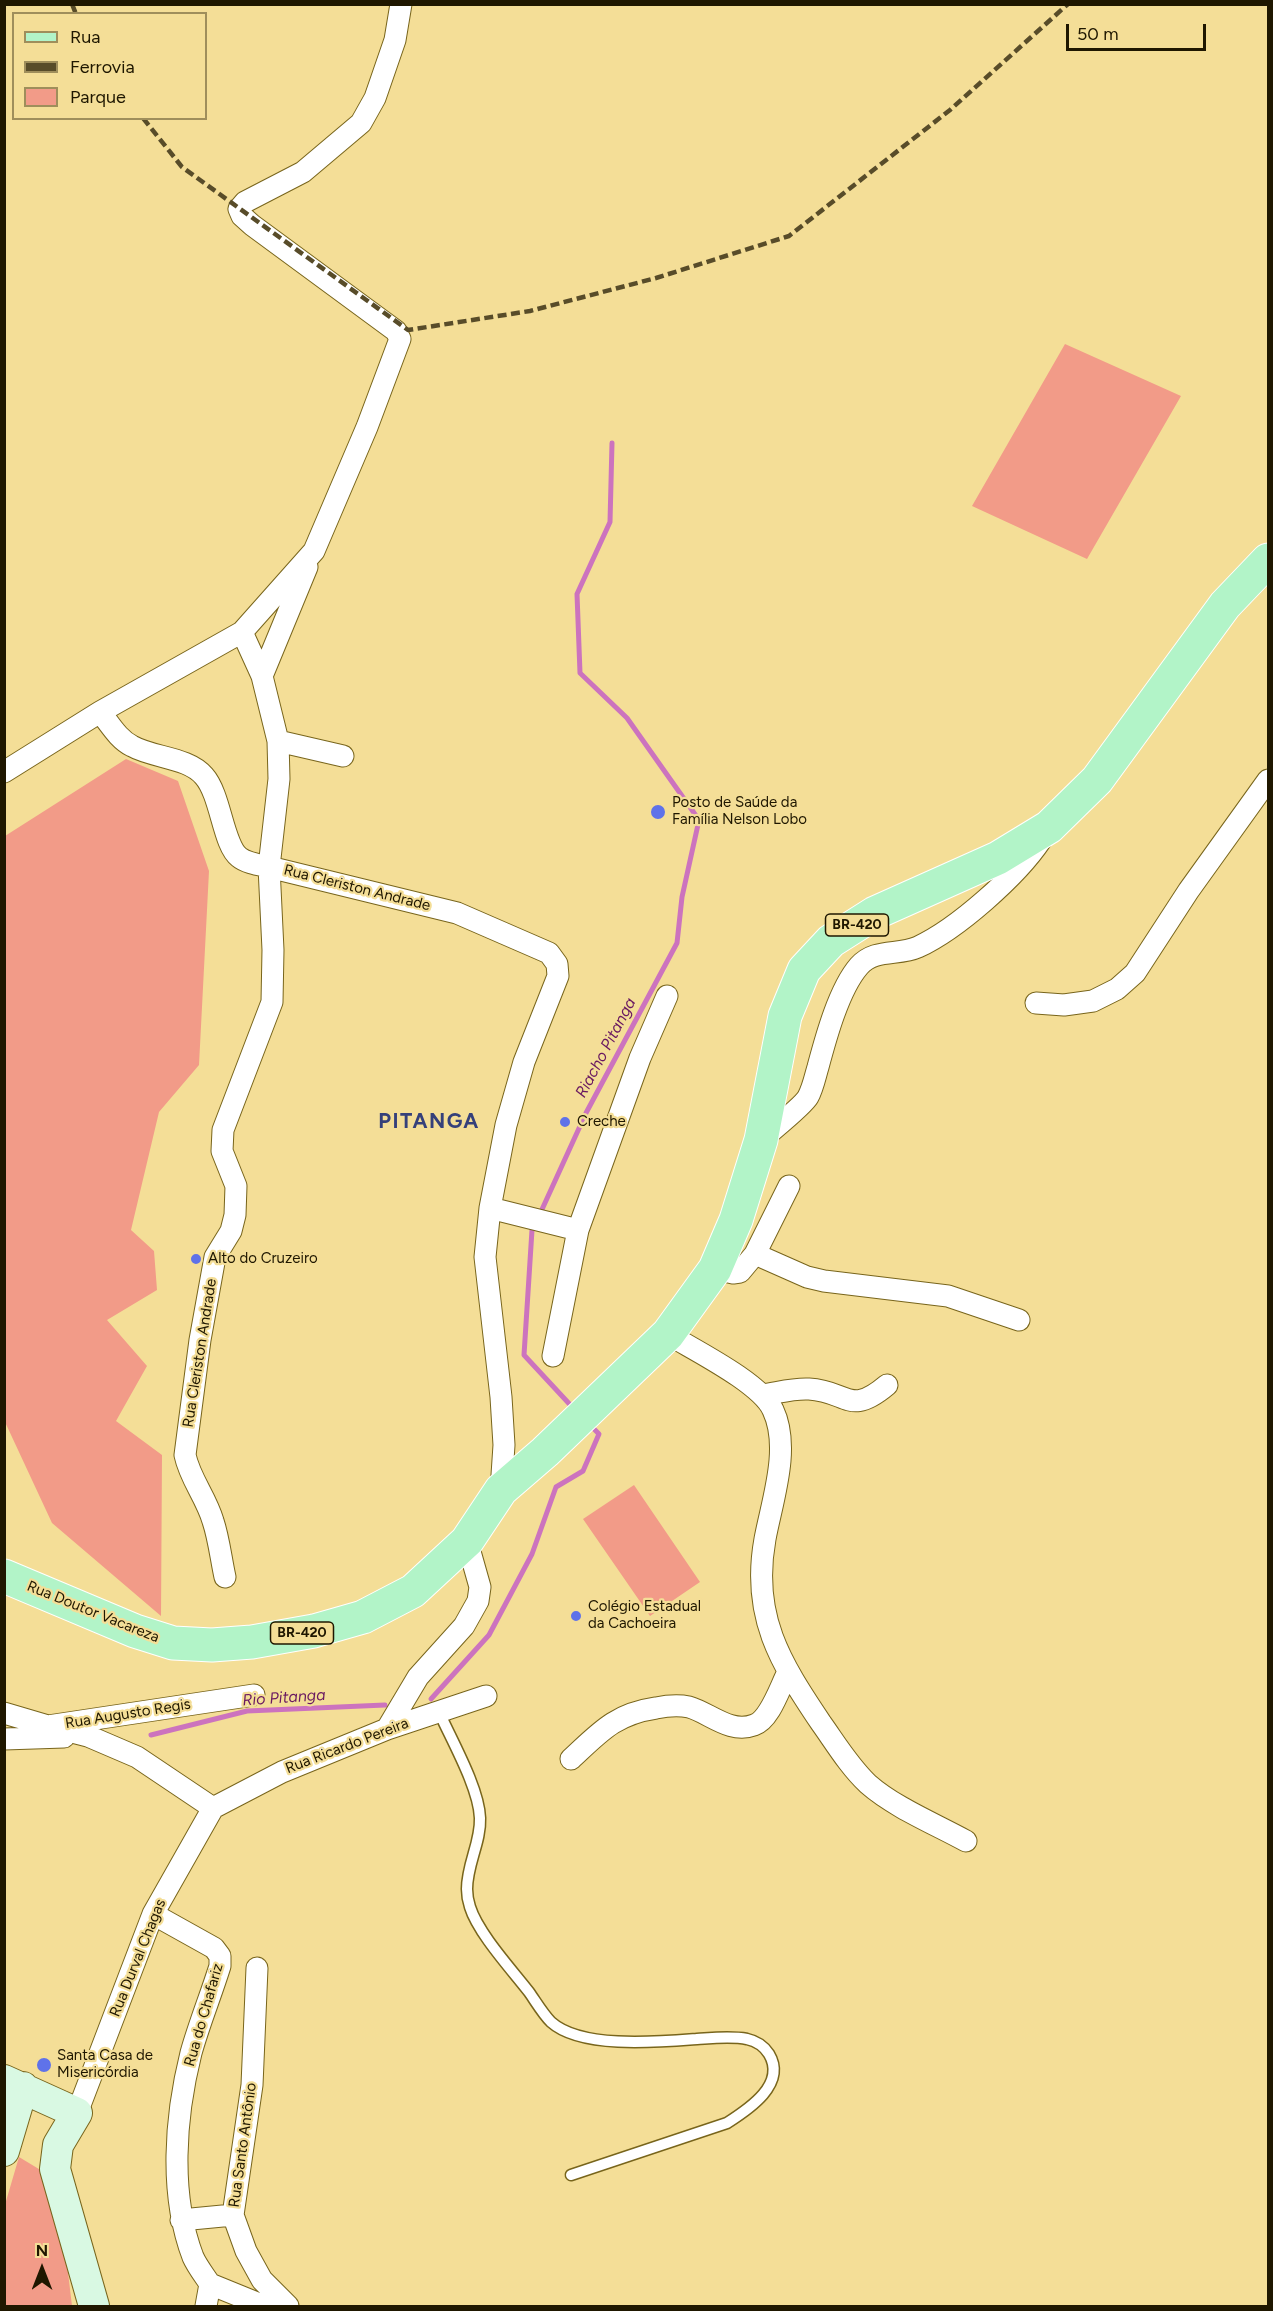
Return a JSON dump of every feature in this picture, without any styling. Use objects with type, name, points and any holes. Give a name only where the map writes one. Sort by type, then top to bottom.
[{"type":"main road","name":"BR-420","points":[[668,1334],[715,1269],[736,1220],[761,1140],[785,1016],[804,970],[831,941],[875,914],[998,858],[1049,827],[1097,780],[1225,605],[1269,560]]},
{"type":"main road","name":"Rua Doutor Vacareza","points":[[4,1576],[135,1631],[173,1643],[232,1644],[314,1631],[363,1617],[413,1591],[467,1541],[501,1490],[545,1452],[668,1334]]},
{"type":"street","points":[[262,676],[367,427],[400,339],[396,331],[252,225],[239,209],[245,202],[303,172],[361,123],[375,98],[395,40],[401,4]]},
{"type":"street","points":[[4,772],[100,712],[242,632],[314,551]]},
{"type":"street","points":[[100,712],[120,737],[132,746],[188,765],[204,776],[217,801],[235,853],[244,861],[269,867],[279,779],[278,741],[262,676],[242,632]]},
{"type":"street","points":[[278,741],[343,756]]},
{"type":"street","points":[[1036,1003],[1064,1005],[1093,1001],[1117,989],[1135,973],[1189,890],[1269,780]]},
{"type":"street","points":[[761,1140],[807,1099],[840,1001],[857,968],[867,958],[918,947],[974,909],[1001,886],[1032,853],[1049,827]]},
{"type":"street","name":"Rua Cleriston Andrade","points":[[225,1577],[213,1520],[200,1489],[188,1471],[185,1455],[215,1257],[231,1231],[235,1215],[236,1186],[222,1151],[223,1130],[272,1002],[273,950],[269,867],[457,913],[549,953],[557,964],[558,976],[524,1062],[509,1115],[490,1208],[485,1257],[501,1397],[504,1445],[501,1490]]},
{"type":"street","points":[[553,1356],[578,1230],[640,1058],[667,996]]},
{"type":"street","points":[[715,1269],[732,1273],[740,1272],[755,1254],[789,1186]]},
{"type":"street","points":[[490,1208],[578,1230]]},
{"type":"street","points":[[755,1254],[807,1277],[948,1296],[1019,1320]]},
{"type":"street","points":[[668,1334],[733,1373],[762,1395],[773,1410],[779,1431],[780,1475],[765,1540],[760,1582],[767,1627],[788,1672],[846,1759],[869,1785],[896,1803],[966,1841]]},
{"type":"street","points":[[762,1395],[810,1389],[828,1392],[853,1401],[863,1401],[872,1398],[887,1385]]},
{"type":"street","points":[[387,1729],[418,1677],[464,1626],[478,1601],[480,1587],[467,1541]]},
{"type":"street","points":[[571,1759],[617,1719],[641,1710],[667,1706],[688,1707],[720,1722],[739,1727],[753,1726],[765,1719],[788,1672]]},
{"type":"street","name":"Rua Augusto Regis","points":[[4,1713],[48,1726],[254,1695]]},
{"type":"street","name":"Rua Ricardo Pereira","points":[[213,1808],[282,1772],[387,1729],[486,1696]]},
{"type":"street","points":[[48,1726],[88,1736],[137,1757],[213,1808]]},
{"type":"street","points":[[4,1739],[88,1736]]},
{"type":"street","name":"Rua Durval Chagas","points":[[76,2114],[153,1914],[213,1808]]},
{"type":"street","name":"Rua do Chafariz","points":[[153,1914],[214,1948],[220,1956],[220,1966],[191,2053],[177,2151],[182,2220],[194,2259],[210,2284]]},
{"type":"street","name":"Rua Santo Antônio","points":[[257,1968],[252,2085],[233,2215],[246,2251],[262,2280],[287,2306]]},
{"type":"street","points":[[4,2151],[14,2084],[76,2114],[58,2145],[55,2169],[94,2307]]},
{"type":"street","points":[[182,2220],[233,2215]]},
{"type":"street","points":[[206,2307],[210,2284],[264,2307]]},
{"type":"lane","points":[[439,1712],[476,1796],[480,1818],[478,1840],[468,1870],[466,1892],[470,1908],[484,1933],[551,2022],[570,2033],[588,2039],[657,2042],[721,2038],[747,2039],[765,2047],[773,2061],[773,2078],[765,2093],[748,2109],[727,2123],[571,2175]]},
{"type":"green space","points":[[1065,344],[1181,396],[1087,559],[972,506]]},
{"type":"green space","points":[[126,759],[178,781],[209,871],[199,1065],[159,1112],[131,1230],[154,1251],[157,1290],[107,1320],[147,1366],[116,1421],[162,1455],[161,1616],[52,1523],[5,1422],[5,836]]},
{"type":"green space","points":[[634,1485],[700,1582],[650,1616],[583,1519]]},
{"type":"green space","points":[[19,2157],[57,2180],[72,2306],[5,2306],[4,2208]]},
{"type":"waterway","name":"Riacho Pitanga","points":[[539,1216],[586,1113],[677,943],[682,897],[699,820],[627,718],[580,673],[577,594],[610,522],[612,443]]},
{"type":"waterway","name":"Riacho Pitanga","points":[[535,1224],[532,1230],[524,1355],[575,1410]]},
{"type":"waterway","name":"Riacho Pitanga","points":[[431,1699],[489,1635],[532,1554],[556,1487],[583,1471],[599,1434],[590,1425]]},
{"type":"waterway","name":"Rio Pitanga","points":[[151,1735],[247,1711],[385,1705]]},
{"type":"railway","points":[[72,4],[75,12]]},
{"type":"railway","points":[[145,120],[182,167],[408,330],[530,311],[656,278],[789,236],[950,110],[1068,4]]},
{"type":"place","name":"Posto de Saúde da Família Nelson Lobo","points":[[658,812]]},
{"type":"place","name":"Creche","points":[[565,1122]]},
{"type":"place","name":"Alto do Cruzeiro","points":[[196,1259]]},
{"type":"place","name":"Colégio Estadual da Cachoeira","points":[[576,1616]]},
{"type":"place","name":"Santa Casa de Misericórdia","points":[[44,2065]]},
{"type":"district","name":"PITANGA","points":[[429,1122]]}]
